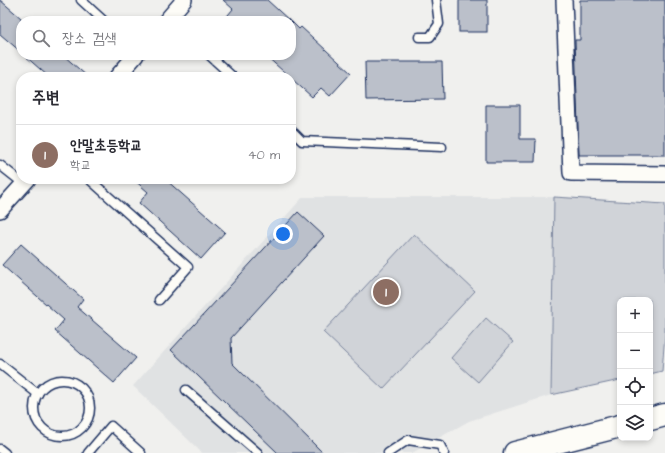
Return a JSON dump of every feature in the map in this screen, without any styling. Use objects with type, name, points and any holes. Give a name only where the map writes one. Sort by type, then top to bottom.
[{"type":"main road","points":[[653,418],[665,415]]},
{"type":"main road","points":[[515,453],[617,427]]},
{"type":"street","points":[[173,16],[184,0]]},
{"type":"street","points":[[564,0],[571,173],[665,174]]},
{"type":"street","points":[[121,72],[132,60]]},
{"type":"street","points":[[0,210],[24,184]]},
{"type":"lane","points":[[81,0],[99,16]]},
{"type":"lane","points":[[419,37],[430,37],[439,24],[436,0]]},
{"type":"lane","points":[[214,60],[228,72]]},
{"type":"lane","points":[[296,135],[302,140],[442,147]]},
{"type":"lane","points":[[0,165],[16,175]]},
{"type":"lane","points":[[95,184],[188,267],[159,300]]},
{"type":"lane","points":[[0,364],[38,394]]},
{"type":"lane","points":[[59,380],[68,381],[75,384],[83,390],[88,398],[90,408],[87,421],[81,429],[70,435],[55,436],[46,432],[36,420],[34,410],[35,400],[38,394],[44,386],[59,380]]},
{"type":"lane","points":[[186,390],[258,453]]},
{"type":"lane","points":[[88,453],[111,426],[141,453]]},
{"type":"lane","points":[[388,453],[408,440],[440,445],[444,453]]},
{"type":"lane","points":[[0,449],[5,453]]},
{"type":"shaded area","points":[[303,197],[554,197],[551,395],[469,421],[412,453],[202,453],[133,386]]},
{"type":"shaded area","points":[[554,197],[665,204],[665,334],[662,371],[653,373],[653,297],[617,297],[617,381],[551,395]]},
{"type":"shaded area","points":[[414,234],[475,291],[383,389],[323,332]]},
{"type":"shaded area","points":[[486,318],[513,342],[478,382],[451,358]]},
{"type":"building","points":[[0,0],[19,16],[16,16],[16,48],[0,34]]},
{"type":"building","points":[[223,0],[267,0],[285,16],[227,16],[233,9]]},
{"type":"building","points":[[459,0],[487,0],[487,32],[459,32]]},
{"type":"building","points":[[580,0],[665,0],[665,155],[579,155],[575,40],[580,40]]},
{"type":"building","points":[[296,26],[299,29],[301,27],[351,73],[330,96],[321,88],[312,97],[296,83],[296,72],[284,72],[271,60],[296,60]]},
{"type":"building","points":[[30,60],[69,60],[82,72],[43,72]]},
{"type":"building","points":[[365,62],[442,62],[443,99],[366,100]]},
{"type":"building","points":[[486,105],[520,105],[520,139],[536,139],[535,162],[486,162]]},
{"type":"building","points":[[139,184],[171,184],[225,232],[201,259],[139,203],[148,192]]},
{"type":"building","points":[[298,212],[324,236],[231,338],[232,363],[323,453],[278,453],[171,350]]},
{"type":"building","points":[[21,244],[83,299],[77,307],[136,358],[114,383],[55,331],[64,320],[2,265]]},
{"type":"place","name":"안말초등학교","points":[[386,292]]}]
